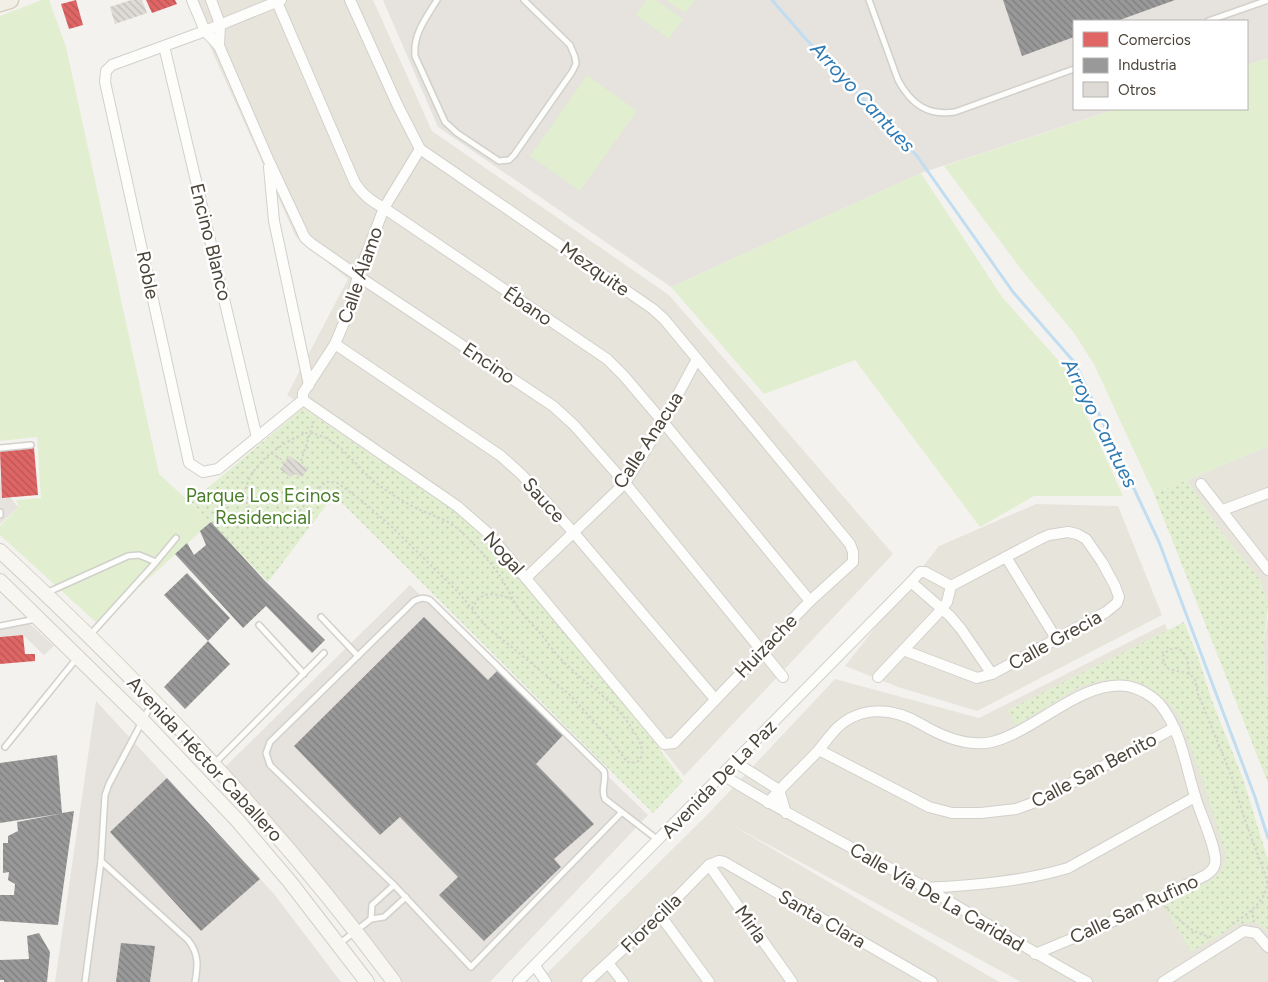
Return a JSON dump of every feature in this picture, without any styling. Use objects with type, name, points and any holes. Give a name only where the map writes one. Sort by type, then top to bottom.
[{"type":"main road","points":[[0,3],[10,0]]},
{"type":"main road","name":"Avenida Héctor Caballero","points":[[0,551],[89,635],[214,764],[267,824],[356,931],[394,982]]},
{"type":"main road","name":"Avenida Héctor Caballero","points":[[0,581],[143,721],[238,821],[290,882],[367,982]]},
{"type":"street","name":"Encino","points":[[192,0],[205,31],[219,46],[305,238],[358,276],[553,406],[574,425],[625,483],[783,677]]},
{"type":"street","name":"Encino","points":[[211,0],[220,24],[219,46]]},
{"type":"street","name":"Mezquite","points":[[350,0],[397,104],[420,149],[653,309],[664,319],[850,544]]},
{"type":"street","points":[[164,46],[279,1]]},
{"type":"street","name":"Ébano","points":[[279,1],[355,183],[368,200],[384,208],[607,359],[663,422],[810,601]]},
{"type":"street","name":"Roble","points":[[164,46],[112,65],[106,71],[105,82],[189,463],[203,472],[218,469],[257,438]]},
{"type":"street","name":"Encino Blanco","points":[[164,46],[257,438]]},
{"type":"street","name":"Calle Álamo","points":[[303,400],[303,393],[335,344],[348,313],[358,276],[384,208],[420,149]]},
{"type":"street","points":[[268,159],[274,221],[308,385]]},
{"type":"street","name":"Sauce","points":[[335,344],[501,456],[574,533],[715,699]]},
{"type":"street","name":"Calle Anacua","points":[[526,578],[625,483],[663,422],[697,359]]},
{"type":"street","points":[[257,438],[303,400]]},
{"type":"street","name":"Nogal","points":[[303,400],[457,506],[489,534],[661,742],[668,745]]},
{"type":"street","points":[[1201,484],[1267,567]]},
{"type":"street","points":[[1222,510],[1267,493]]},
{"type":"street","name":"Calle Grecia","points":[[903,650],[977,678],[992,674],[1057,640],[1113,608],[1119,597],[1102,562],[1086,539],[1068,532],[1049,535],[951,586]]},
{"type":"street","name":"Huizache","points":[[668,745],[674,743],[810,601],[850,566],[854,558],[850,544]]},
{"type":"street","points":[[1006,557],[1057,640]]},
{"type":"street","points":[[878,677],[941,610],[946,602],[951,586],[924,572],[920,572],[915,578],[941,610],[950,616],[961,629],[992,674]]},
{"type":"street","name":"Avenida De La Paz","points":[[518,982],[915,578]]},
{"type":"street","points":[[768,803],[819,750],[837,728],[847,721],[873,711],[896,713],[914,720],[938,734],[955,739],[990,742],[1020,730],[1090,691],[1106,687],[1127,686],[1150,696],[1162,706],[1174,728],[1195,797],[1068,868],[1046,875],[1015,880],[925,888]]},
{"type":"street","name":"Calle San Benito","points":[[819,750],[929,807],[952,813],[981,813],[1016,809],[1038,801],[1174,728]]},
{"type":"street","points":[[735,762],[779,790],[786,813]]},
{"type":"street","name":"Calle Vía De La Caridad","points":[[722,775],[768,803],[925,888],[1035,954],[1087,982]]},
{"type":"street","name":"Calle San Rufino","points":[[1035,954],[1157,900],[1212,871],[1215,863],[1214,850],[1195,797]]},
{"type":"street","name":"Santa Clara","points":[[712,864],[724,862],[928,981]]},
{"type":"street","name":"Florecilla","points":[[587,982],[712,864]]},
{"type":"street","name":"Mirla","points":[[712,864],[792,982]]},
{"type":"street","points":[[660,915],[709,982]]},
{"type":"street","points":[[1163,982],[1239,933],[1250,931],[1256,933],[1268,947]]},
{"type":"street","points":[[608,963],[623,982]]},
{"type":"street","points":[[535,966],[546,982]]},
{"type":"lane","points":[[437,0],[416,36],[415,56],[445,122],[486,154],[499,161],[509,160],[514,155],[569,78],[576,64],[574,51],[570,45],[524,0]]},
{"type":"lane","points":[[869,0],[898,80],[905,92],[919,106],[933,112],[944,114],[955,112],[1073,69]]},
{"type":"lane","points":[[1211,20],[1268,0]]},
{"type":"lane","points":[[0,448],[31,445]]},
{"type":"lane","points":[[89,635],[176,538]]},
{"type":"lane","points":[[46,594],[128,556],[139,555],[156,562]]},
{"type":"lane","points":[[622,812],[471,967],[406,897],[270,765],[266,753],[270,742],[414,601],[421,598],[430,600],[604,771],[606,777],[603,796],[659,840]]},
{"type":"lane","points":[[321,617],[358,656]]},
{"type":"lane","points":[[0,626],[38,618]]},
{"type":"lane","points":[[259,625],[304,674]]},
{"type":"lane","points":[[214,764],[324,653]]},
{"type":"lane","points":[[5,747],[78,657]]},
{"type":"lane","points":[[85,982],[101,861],[105,794],[153,701]]},
{"type":"lane","points":[[101,861],[188,940],[197,958],[195,982]]},
{"type":"lane","points":[[339,944],[370,918],[372,905],[394,885]]},
{"type":"lane","points":[[370,918],[384,917],[406,897]]},
{"type":"path","points":[[301,461],[317,417]]},
{"type":"path","points":[[305,433],[316,433],[323,436],[353,459],[378,485],[415,508],[441,518],[456,527],[499,573],[517,607],[553,650],[578,676],[619,711],[634,733],[642,750],[643,755],[640,760],[636,763],[627,762],[611,740],[570,695],[500,639],[459,593],[392,527],[361,500],[336,482],[326,482],[322,485],[290,522],[283,526],[274,526],[262,522],[250,510],[245,490],[256,469],[271,453],[305,433]]},
{"type":"path","points":[[271,453],[284,461]]},
{"type":"path","points":[[472,609],[476,599],[482,596],[495,594],[513,599]]},
{"type":"path","points":[[1189,674],[1186,657],[1182,651],[1174,648],[1165,653],[1163,656],[1169,670],[1189,674],[1195,680],[1198,694],[1230,772],[1268,886],[1256,906],[1230,926]]},
{"type":"path","points":[[1157,900],[1194,931],[1203,936],[1214,937],[1220,946]]},
{"type":"shaded area","points":[[193,0],[373,0],[432,131],[669,295],[893,554],[684,776],[492,533],[287,395],[348,279],[296,237],[207,40]]},
{"type":"shaded area","points":[[383,0],[1268,0],[1268,58],[1248,65],[1248,20],[1073,20],[1073,110],[1113,110],[921,173],[671,287],[438,127]]},
{"type":"shaded area","points":[[1268,446],[1268,604],[1260,580],[1216,525],[1187,480]]},
{"type":"shaded area","points":[[0,472],[2,497],[10,497],[18,507],[0,524]]},
{"type":"shaded area","points":[[1036,504],[1118,506],[1162,615],[977,711],[898,687],[845,666],[939,546]]},
{"type":"shaded area","points":[[410,585],[648,815],[490,982],[393,982],[222,770]]},
{"type":"shaded area","points":[[1268,617],[1268,698],[1265,685],[1264,642]]},
{"type":"shaded area","points":[[30,624],[54,646],[44,655],[23,635],[0,637],[0,627]]},
{"type":"shaded area","points":[[1165,624],[1222,763],[1268,894],[1268,982],[1021,982],[730,824],[999,982],[538,982],[709,813],[835,679],[979,718]]},
{"type":"shaded area","points":[[96,701],[274,894],[341,982],[55,982]]},
{"type":"green space","points":[[42,0],[49,0],[66,47],[159,474],[211,522],[98,624],[0,535],[0,526],[19,506],[16,500],[41,498],[37,437],[0,441],[0,16]]},
{"type":"green space","points":[[646,0],[656,0],[683,19],[669,39],[636,15]]},
{"type":"green space","points":[[666,0],[695,0],[685,13]]},
{"type":"green space","points":[[1268,58],[1268,446],[1154,494],[1094,364],[1074,333],[1024,273],[944,166],[1113,110],[1248,110],[1248,65]]},
{"type":"green space","points":[[587,75],[637,111],[580,191],[530,156]]},
{"type":"green space","points":[[921,173],[1002,297],[1065,368],[1123,496],[1034,496],[980,527],[855,360],[764,394],[671,287]]},
{"type":"green space","name":"Parque Los Ecinos Residencial","points":[[303,408],[469,521],[624,701],[683,781],[653,813],[334,495],[268,582],[191,502]]},
{"type":"green space","points":[[1187,480],[1216,525],[1260,580],[1268,604],[1264,642],[1265,685],[1268,698],[1268,783],[1154,494]]},
{"type":"green space","points":[[1184,622],[1212,701],[1243,779],[1268,860],[1268,932],[1255,922],[1238,924],[1191,952],[1164,906],[1213,879],[1221,871],[1226,856],[1205,788],[1178,714],[1166,700],[1144,684],[1123,679],[1100,681],[1079,687],[1016,725],[1008,710]]},
{"type":"building: Comercios","points":[[76,0],[83,25],[69,29],[61,4]]},
{"type":"building: Comercios","points":[[146,0],[175,0],[177,4],[152,13]]},
{"type":"building: Comercios","points":[[34,448],[38,495],[2,498],[0,451]]},
{"type":"building: Comercios","points":[[23,635],[25,654],[35,654],[35,661],[0,664],[0,637]]},
{"type":"building: Industria","points":[[1003,0],[1175,0],[1120,20],[1073,20],[1073,37],[1022,56]]},
{"type":"building: Industria","points":[[211,522],[264,580],[325,640],[312,653],[266,606],[243,628],[175,554],[187,543],[194,555],[206,545],[200,531]]},
{"type":"building: Industria","points":[[187,573],[230,618],[208,641],[164,595]]},
{"type":"building: Industria","points":[[424,617],[488,680],[498,670],[564,734],[536,764],[594,824],[554,859],[561,867],[484,941],[439,895],[458,877],[400,817],[380,835],[294,746]]},
{"type":"building: Industria","points":[[208,641],[230,664],[185,709],[164,687]]},
{"type":"building: Industria","points":[[57,755],[62,813],[74,811],[58,925],[0,921],[0,895],[14,895],[15,884],[8,880],[9,872],[3,873],[3,843],[8,843],[8,836],[18,831],[17,822],[59,814],[0,823],[0,763]]},
{"type":"building: Industria","points":[[167,778],[260,879],[201,931],[110,832]]},
{"type":"building: Industria","points":[[39,933],[50,952],[47,982],[4,982],[4,980],[0,980],[0,960],[29,959],[27,936]]},
{"type":"building: Industria","points":[[121,943],[155,946],[150,982],[116,982]]},
{"type":"building: Otros","points":[[131,0],[142,0],[147,13],[115,24],[110,7]]},
{"type":"building: Otros","points":[[289,456],[308,469],[302,477],[294,474],[291,477],[280,469]]},
{"type":"waterway","name":"Arroyo Cantues","points":[[772,0],[804,37],[917,156],[1013,292],[1075,363],[1159,542],[1255,797],[1268,838]]}]
